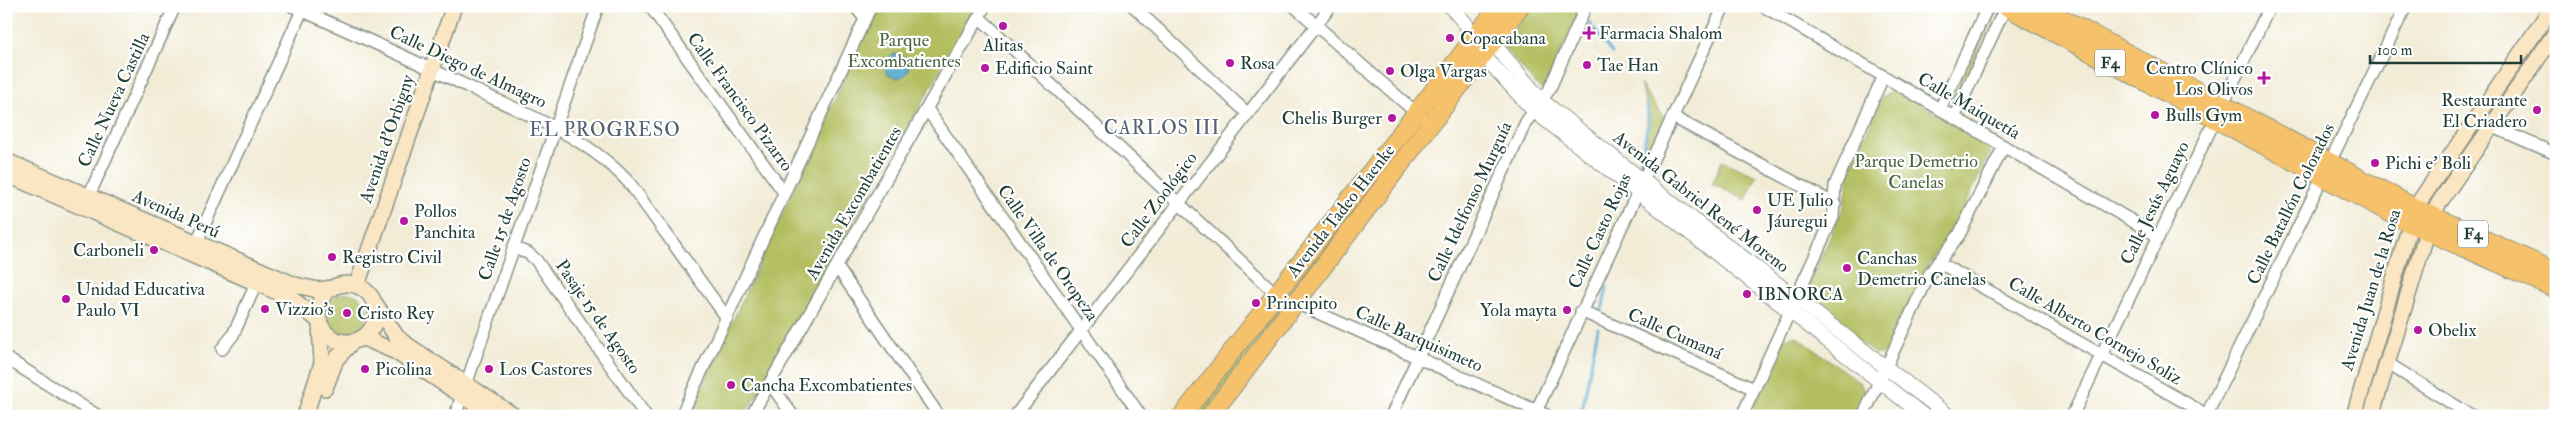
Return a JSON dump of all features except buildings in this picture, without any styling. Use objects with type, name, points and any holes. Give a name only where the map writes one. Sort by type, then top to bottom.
[{"type":"main road","name":"Avenida d'Orbigny","points":[[357,285],[454,6]]},
{"type":"main road","name":"Avenida Tadeo Haenke","points":[[1210,416],[1296,303],[1424,119],[1474,31],[1499,6]]},
{"type":"main road","name":"Avenida Tadeo Haenke","points":[[1182,416],[1276,294],[1424,119],[1488,50],[1520,6]]},
{"type":"main road","name":"F4","points":[[2006,6],[2218,112],[2556,289]]},
{"type":"main road","name":"F4","points":[[2039,6],[2218,112]]},
{"type":"main road","name":"Avenida Juan de la Rosa","points":[[2354,416],[2412,215],[2448,156],[2553,6]]},
{"type":"main road","name":"Avenida Juan de la Rosa","points":[[2371,416],[2430,224],[2439,203],[2556,32]]},
{"type":"main road","name":"Avenida Perú","points":[[6,161],[86,202],[193,249],[291,298],[319,322]]},
{"type":"main road","name":"Avenida Perú","points":[[6,174],[86,202]]},
{"type":"main road","name":"F4","points":[[2430,224],[2556,272]]},
{"type":"main road","name":"Avenida Perú","points":[[193,249],[295,285],[318,290],[333,288]]},
{"type":"main road","points":[[305,416],[322,363],[318,309],[322,299],[333,288],[343,284],[357,285],[366,290],[396,336],[464,390],[493,416]]},
{"type":"main road","points":[[315,416],[333,365],[375,322],[377,312],[374,302]]},
{"type":"main road","points":[[319,322],[333,339],[358,340],[396,352],[514,416]]},
{"type":"street","name":"Calle Nueva Castilla","points":[[86,202],[176,6]]},
{"type":"street","name":"Calle 15 de Agosto","points":[[455,416],[598,6]]},
{"type":"street","name":"Calle Francisco Pizarro","points":[[650,6],[785,194]]},
{"type":"street","points":[[856,6],[865,19]]},
{"type":"street","points":[[681,416],[871,6]]},
{"type":"street","name":"Avenida Excombatientes","points":[[751,416],[985,6]]},
{"type":"street","points":[[1133,6],[1248,114]]},
{"type":"street","points":[[1294,6],[1424,119]]},
{"type":"street","name":"Calle Zoológico","points":[[1015,416],[1082,332],[1178,204],[1332,6]]},
{"type":"street","name":"Avenida Gabriel René Moreno","points":[[1450,6],[1474,31],[1488,50],[1537,105],[1639,186],[1790,312],[1924,416]]},
{"type":"street","name":"Calle Idelfonso Murguía","points":[[1391,416],[1537,105],[1549,90],[1586,6]]},
{"type":"street","name":"Calle Casto Rojas","points":[[1535,413],[1724,6]]},
{"type":"street","name":"Calle Maiquetía","points":[[1763,6],[2158,236]]},
{"type":"street","points":[[1940,109],[1988,6]]},
{"type":"street","points":[[1954,118],[2006,6]]},
{"type":"street","name":"Calle Jesús Aguayo","points":[[2072,416],[2270,6]]},
{"type":"street","name":"Calle Batallón Colorados","points":[[2207,415],[2406,6]]},
{"type":"street","name":"Calle Diego de Almagro","points":[[300,8],[555,127],[618,170],[727,318]]},
{"type":"street","points":[[193,249],[300,8]]},
{"type":"street","name":"Calle Barquisimeto","points":[[979,17],[1276,294],[1535,413],[1548,416]]},
{"type":"street","points":[[1742,416],[1833,217],[1835,185],[1883,77]]},
{"type":"street","name":"Calle Villa de Oropeza","points":[[927,109],[1141,416]]},
{"type":"street","points":[[1673,118],[1835,204]]},
{"type":"street","points":[[2491,126],[2556,154]]},
{"type":"street","points":[[1863,416],[1930,273],[1959,235],[2004,146]]},
{"type":"street","name":"Avenida Gabriel René Moreno","points":[[1639,186],[1796,299],[1949,416]]},
{"type":"street","name":"Pasaje 15 de Agosto","points":[[513,248],[528,253],[536,260],[646,416]]},
{"type":"street","name":"Calle Alberto Cornejo Soliz","points":[[1938,262],[2207,415]]},
{"type":"street","points":[[837,267],[939,416]]},
{"type":"street","points":[[222,349],[233,335],[257,282]]},
{"type":"street","name":"Calle Cumaná","points":[[1582,312],[1754,389]]},
{"type":"street","points":[[6,358],[98,416]]},
{"type":"street","points":[[2386,363],[2472,416]]},
{"type":"street","points":[[770,383],[793,416]]},
{"type":"green space","name":"Parque Excombatientes","points":[[878,6],[977,6],[744,416],[689,416]]},
{"type":"green space","points":[[1530,6],[1582,6],[1544,89],[1540,89],[1504,48],[1508,37]]},
{"type":"green space","points":[[1993,9],[1997,11],[1956,99],[1952,97]]},
{"type":"green space","points":[[2556,12],[2556,20],[2430,202],[2426,200]]},
{"type":"green space","points":[[1640,84],[1666,120],[1642,166],[1649,114]]},
{"type":"green space","name":"Parque Demetrio Canelas","points":[[1891,91],[1898,91],[1986,142],[1991,151],[1954,229],[1928,264],[1888,350],[1881,354],[1875,354],[1805,299],[1804,295],[1844,206],[1850,172],[1882,97]]},
{"type":"green space","points":[[1415,127],[1419,130],[1295,289],[1290,290]]},
{"type":"green space","points":[[1722,161],[1757,176],[1746,200],[1712,184]]},
{"type":"green space","points":[[2409,245],[2413,247],[2364,416],[2359,416]]},
{"type":"green space","points":[[351,293],[358,296],[364,302],[367,313],[366,321],[358,330],[351,333],[343,333],[336,330],[328,321],[327,309],[330,302],[339,294]]},
{"type":"green space","points":[[1279,302],[1284,306],[1203,416],[1190,416]]},
{"type":"green space","points":[[1793,336],[1798,337],[1860,383],[1867,396],[1860,416],[1750,416],[1783,340]]},
{"type":"water","points":[[897,54],[902,55],[908,61],[908,71],[902,77],[897,78],[892,77],[886,71],[885,66],[886,61],[892,55]]},
{"type":"waterway","points":[[1589,23],[1612,53]]},
{"type":"waterway","points":[[1641,161],[1648,123],[1647,103]]},
{"type":"waterway","points":[[1602,310],[1607,287]]},
{"type":"waterway","points":[[1581,416],[1598,328]]},
{"type":"place","name":"Alitas","points":[[1003,26]]},
{"type":"place","name":"Farmacia Shalom","points":[[1589,33]]},
{"type":"place","name":"Copacabana","points":[[1450,38]]},
{"type":"place","name":"Rosa","points":[[1230,63]]},
{"type":"place","name":"Tae Han","points":[[1587,65]]},
{"type":"place","name":"Edificio Saint","points":[[985,68]]},
{"type":"place","name":"Olga Vargas","points":[[1390,71]]},
{"type":"place","name":"Centro Clínico Los Olivos","points":[[2264,78]]},
{"type":"place","name":"Restaurante El Criadero","points":[[2537,110]]},
{"type":"place","name":"Bulls Gym","points":[[2155,115]]},
{"type":"place","name":"Chelis Burger","points":[[1392,118]]},
{"type":"place","name":"Pichi e' Boli","points":[[2375,163]]},
{"type":"place","name":"UE Julio Jáuregui","points":[[1757,210]]},
{"type":"place","name":"Pollos Panchita","points":[[404,221]]},
{"type":"place","name":"Carboneli","points":[[154,250]]},
{"type":"place","name":"Registro Civil","points":[[332,257]]},
{"type":"place","name":"Canchas Demetrio Canelas","points":[[1847,268]]},
{"type":"place","name":"IBNORCA","points":[[1747,294]]},
{"type":"place","name":"Unidad Educativa Paulo VI","points":[[66,299]]},
{"type":"place","name":"Principito","points":[[1256,303]]},
{"type":"place","name":"Vizzio's","points":[[265,309]]},
{"type":"place","name":"Yola mayta","points":[[1567,310]]},
{"type":"place","name":"Cristo Rey","points":[[347,313]]},
{"type":"place","name":"Obelix","points":[[2418,330]]},
{"type":"place","name":"Picolina","points":[[365,369]]},
{"type":"place","name":"Los Castores","points":[[489,369]]},
{"type":"place","name":"Cancha Excombatientes","points":[[731,385]]},
{"type":"district","name":"CARLOS III","points":[[1162,128]]},
{"type":"district","name":"EL PROGRESO","points":[[605,130]]}]
